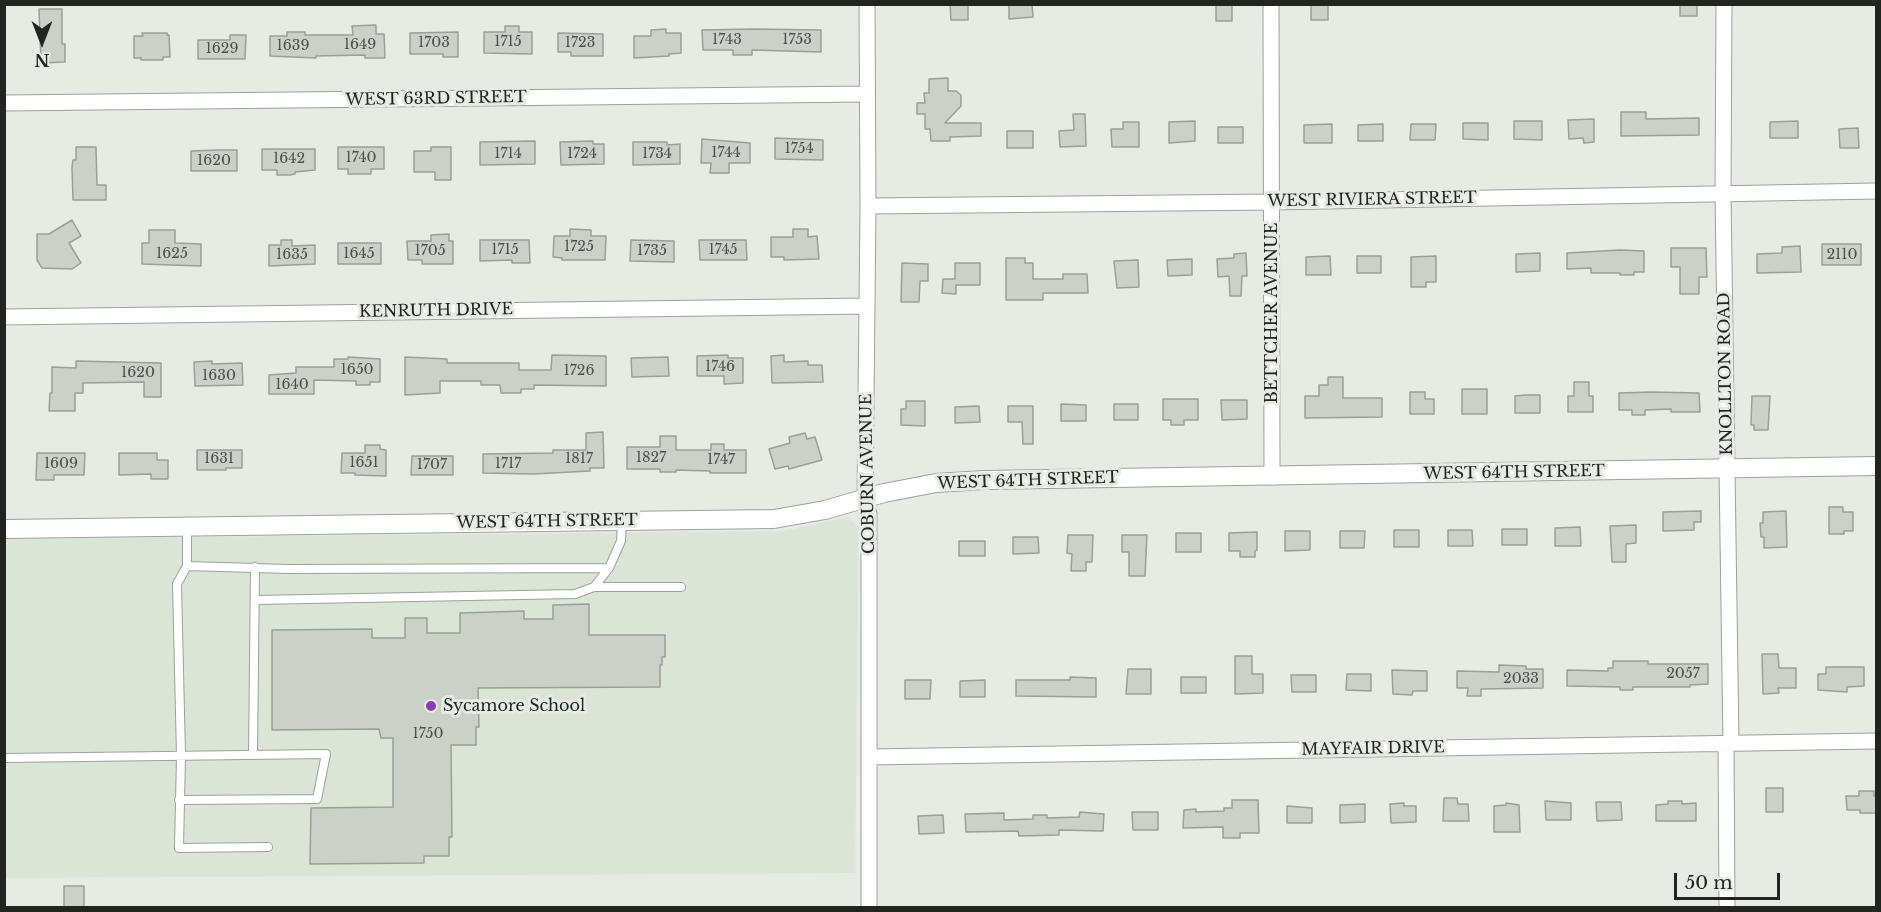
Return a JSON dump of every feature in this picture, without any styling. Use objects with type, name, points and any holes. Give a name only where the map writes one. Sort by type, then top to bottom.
[{"type":"street","name":"COBURN AVENUE","points":[[867,4],[868,206],[865,498],[869,514],[868,908]]},
{"type":"street","name":"BETTCHER AVENUE","points":[[1271,4],[1272,477]]},
{"type":"street","name":"KNOLLTON ROAD","points":[[1724,4],[1723,194],[1728,469],[1729,743],[1727,908]]},
{"type":"street","name":"WEST 63RD STREET","points":[[4,103],[867,94]]},
{"type":"street","name":"WEST RIVIERA STREET","points":[[868,206],[1271,202],[1876,191]]},
{"type":"street","name":"KENRUTH DRIVE","points":[[4,317],[867,306]]},
{"type":"street","name":"WEST 64TH STREET","points":[[4,529],[774,519],[825,510],[865,498],[936,483],[984,480],[1876,466]]},
{"type":"street","name":"MAYFAIR DRIVE","points":[[869,757],[1876,741]]},
{"type":"lane","points":[[594,587],[609,568],[621,541],[622,521]]},
{"type":"lane","points":[[187,527],[187,566],[177,584],[181,756],[179,848],[268,847]]},
{"type":"lane","points":[[187,566],[288,569],[609,568]]},
{"type":"lane","points":[[253,755],[255,567]]},
{"type":"lane","points":[[255,600],[575,594],[594,587],[681,587]]},
{"type":"lane","points":[[4,758],[326,754],[317,799],[179,800]]},
{"type":"shaded area","name":"Sycamore School","points":[[848,517],[859,528],[855,873],[5,878],[4,539],[784,531]]},
{"type":"building","points":[[950,4],[968,4],[968,20],[951,20]]},
{"type":"building","points":[[1009,4],[1032,4],[1033,17],[1009,19]]},
{"type":"building","points":[[1216,4],[1232,4],[1232,21],[1216,21]]},
{"type":"building","points":[[1311,4],[1328,4],[1328,20],[1311,20]]},
{"type":"building","points":[[1680,4],[1697,4],[1697,16],[1680,16]]},
{"type":"building","points":[[39,9],[62,9],[62,44],[65,44],[65,62],[41,63]]},
{"type":"building","points":[[376,25],[376,34],[384,34],[385,58],[365,58],[365,55],[316,56],[316,58],[270,56],[270,36],[287,36],[287,32],[305,32],[305,35],[353,35],[352,26]]},
{"type":"building","points":[[505,26],[519,26],[519,32],[532,32],[532,54],[484,53],[484,32],[505,32]]},
{"type":"building","points":[[666,29],[666,33],[681,33],[681,53],[634,58],[634,36],[651,36],[651,30]]},
{"type":"building","points":[[702,30],[821,30],[821,52],[752,50],[752,55],[733,55],[733,50],[703,50]]},
{"type":"building","points":[[458,32],[458,57],[443,57],[443,54],[410,54],[410,33]]},
{"type":"building","points":[[142,33],[167,33],[170,57],[163,57],[163,60],[134,58],[134,36],[143,36]]},
{"type":"building","points":[[558,33],[603,34],[603,56],[571,56],[571,52],[558,52]]},
{"type":"building","points":[[230,35],[246,35],[245,59],[198,59],[198,40],[230,40]]},
{"type":"building","points":[[948,78],[948,91],[956,91],[961,95],[961,106],[945,123],[981,123],[981,136],[950,137],[950,141],[931,141],[930,129],[925,129],[925,114],[917,114],[917,103],[925,103],[924,93],[929,93],[929,79]]},
{"type":"building","points":[[1621,112],[1646,112],[1646,119],[1699,118],[1699,135],[1621,136]]},
{"type":"building","points":[[1073,114],[1085,114],[1086,146],[1060,147],[1059,131],[1074,130]]},
{"type":"building","points":[[1594,119],[1594,142],[1584,143],[1583,138],[1569,139],[1568,120]]},
{"type":"building","points":[[1195,121],[1195,141],[1169,143],[1169,122]]},
{"type":"building","points":[[1514,121],[1542,121],[1542,140],[1514,139]]},
{"type":"building","points":[[1798,121],[1798,138],[1770,138],[1770,122]]},
{"type":"building","points":[[1123,122],[1139,122],[1139,147],[1112,147],[1111,129],[1123,129]]},
{"type":"building","points":[[1463,123],[1488,123],[1488,140],[1463,139]]},
{"type":"building","points":[[1332,124],[1332,143],[1304,143],[1304,125]]},
{"type":"building","points":[[1383,124],[1383,141],[1358,141],[1358,125]]},
{"type":"building","points":[[1411,124],[1436,124],[1435,140],[1410,140]]},
{"type":"building","points":[[1218,127],[1243,127],[1243,143],[1218,143]]},
{"type":"building","points":[[1858,128],[1859,148],[1840,148],[1839,129]]},
{"type":"building","points":[[1007,131],[1033,131],[1033,148],[1007,148]]},
{"type":"building","points":[[775,138],[823,140],[823,160],[775,159]]},
{"type":"building","points":[[702,139],[750,143],[750,163],[729,163],[729,173],[710,173],[711,163],[701,163]]},
{"type":"building","points":[[535,141],[535,164],[480,165],[480,142]]},
{"type":"building","points":[[593,141],[593,144],[604,144],[604,164],[561,165],[560,142]]},
{"type":"building","points":[[633,142],[680,144],[680,164],[633,165]]},
{"type":"building","points":[[76,147],[96,147],[97,185],[106,185],[106,200],[73,200],[72,167],[73,160],[76,160]]},
{"type":"building","points":[[338,147],[384,147],[384,169],[371,169],[371,174],[348,174],[348,169],[338,169]]},
{"type":"building","points":[[431,147],[451,147],[451,180],[435,180],[435,172],[414,172],[414,151],[431,151]]},
{"type":"building","points":[[262,149],[315,149],[315,170],[277,175],[277,170],[262,170]]},
{"type":"building","points":[[237,150],[237,171],[191,171],[191,151]]},
{"type":"building","points":[[72,220],[81,236],[69,243],[81,263],[72,269],[42,268],[37,260],[37,234],[49,234]]},
{"type":"building","points":[[570,229],[591,230],[591,236],[606,236],[605,260],[562,260],[562,258],[553,257],[554,236],[570,236]]},
{"type":"building","points":[[793,229],[808,229],[808,237],[817,236],[819,259],[784,260],[784,257],[771,257],[771,237],[793,237]]},
{"type":"building","points":[[149,230],[175,230],[175,243],[201,244],[201,266],[142,264],[142,243],[149,243]]},
{"type":"building","points":[[449,234],[449,241],[453,241],[453,264],[422,264],[422,260],[408,260],[407,241],[431,241],[431,235]]},
{"type":"building","points":[[281,240],[292,240],[292,246],[315,245],[315,264],[269,266],[269,245],[281,245]]},
{"type":"building","points":[[480,240],[529,240],[530,263],[512,263],[512,260],[480,261]]},
{"type":"building","points":[[631,240],[674,241],[674,262],[630,261]]},
{"type":"building","points":[[699,240],[746,240],[747,260],[700,260]]},
{"type":"building","points":[[338,243],[381,243],[381,264],[338,264]]},
{"type":"building","points":[[1822,244],[1861,244],[1861,265],[1822,265]]},
{"type":"building","points":[[1800,246],[1801,272],[1757,273],[1757,254],[1782,253],[1782,247]]},
{"type":"building","points":[[1671,248],[1706,248],[1707,277],[1699,277],[1699,294],[1680,294],[1680,267],[1671,267]]},
{"type":"building","points":[[1644,251],[1644,272],[1620,275],[1620,273],[1591,273],[1591,268],[1567,269],[1567,253]]},
{"type":"building","points":[[1246,253],[1247,276],[1242,276],[1241,296],[1230,296],[1229,276],[1218,277],[1217,259],[1234,258],[1234,254]]},
{"type":"building","points":[[1540,253],[1540,271],[1516,272],[1516,254]]},
{"type":"building","points":[[1330,256],[1331,275],[1306,275],[1306,257]]},
{"type":"building","points":[[1357,256],[1381,256],[1381,273],[1357,273]]},
{"type":"building","points":[[1436,256],[1436,282],[1426,282],[1426,287],[1411,287],[1411,257]]},
{"type":"building","points":[[1006,258],[1025,258],[1025,263],[1033,263],[1033,279],[1063,279],[1063,274],[1087,274],[1088,293],[1043,293],[1043,300],[1006,300]]},
{"type":"building","points":[[1192,259],[1192,275],[1168,276],[1167,260]]},
{"type":"building","points":[[1138,260],[1139,287],[1117,288],[1114,261]]},
{"type":"building","points":[[902,263],[928,264],[928,281],[920,281],[919,302],[901,302]]},
{"type":"building","points":[[955,263],[980,263],[980,285],[956,285],[956,294],[942,293],[943,279],[955,279]]},
{"type":"building","points":[[552,355],[606,356],[606,386],[534,385],[534,389],[521,389],[521,393],[501,393],[500,385],[481,385],[481,381],[440,381],[440,393],[405,395],[405,357],[447,359],[447,363],[519,363],[519,370],[551,370]]},
{"type":"building","points":[[728,355],[728,358],[743,358],[743,383],[724,384],[724,376],[697,376],[697,356]]},
{"type":"building","points":[[784,355],[784,362],[808,361],[808,365],[822,365],[823,382],[772,383],[771,356]]},
{"type":"building","points":[[348,357],[380,359],[380,382],[356,385],[356,381],[314,380],[314,394],[269,394],[269,375],[296,373],[296,367],[334,367],[334,359],[348,359]]},
{"type":"building","points":[[668,357],[669,376],[632,377],[631,358]]},
{"type":"building","points":[[76,361],[161,363],[161,397],[144,397],[144,382],[83,383],[83,393],[75,393],[75,411],[49,411],[52,367],[76,368]]},
{"type":"building","points":[[212,361],[212,364],[242,363],[243,385],[195,386],[194,362]]},
{"type":"building","points":[[1328,377],[1343,377],[1343,398],[1382,398],[1382,417],[1305,418],[1305,396],[1319,396],[1319,385],[1328,385]]},
{"type":"building","points":[[1574,382],[1589,382],[1589,396],[1593,396],[1593,412],[1568,412],[1568,396],[1574,396]]},
{"type":"building","points":[[1462,389],[1487,389],[1487,414],[1462,414]]},
{"type":"building","points":[[1410,392],[1425,392],[1425,399],[1434,399],[1434,414],[1410,414]]},
{"type":"building","points":[[1619,393],[1699,393],[1700,412],[1671,412],[1671,409],[1645,410],[1645,415],[1632,415],[1632,410],[1619,410]]},
{"type":"building","points":[[1540,395],[1540,413],[1515,413],[1515,396]]},
{"type":"building","points":[[1752,396],[1770,396],[1768,430],[1754,430],[1754,425],[1751,425]]},
{"type":"building","points":[[1163,399],[1198,399],[1198,420],[1184,420],[1184,425],[1171,425],[1171,420],[1163,420]]},
{"type":"building","points":[[1221,400],[1247,400],[1247,419],[1222,420]]},
{"type":"building","points":[[906,401],[925,401],[925,426],[901,425],[901,409],[906,409]]},
{"type":"building","points":[[1061,404],[1086,405],[1086,421],[1061,421]]},
{"type":"building","points":[[1114,404],[1138,404],[1138,420],[1114,420]]},
{"type":"building","points":[[979,406],[980,422],[955,423],[955,407]]},
{"type":"building","points":[[1008,406],[1033,406],[1033,444],[1023,444],[1022,422],[1008,422]]},
{"type":"building","points":[[603,432],[604,468],[590,468],[590,471],[533,474],[483,473],[483,454],[586,450],[586,433]]},
{"type":"building","points":[[805,433],[807,439],[815,437],[822,460],[789,469],[788,466],[775,469],[769,449],[790,443],[789,437]]},
{"type":"building","points":[[660,436],[676,436],[676,450],[711,450],[711,444],[724,444],[724,450],[746,450],[746,473],[676,470],[676,472],[660,472],[660,469],[627,469],[627,447],[660,447]]},
{"type":"building","points":[[365,445],[380,445],[380,449],[386,450],[386,476],[341,473],[342,453],[365,453]]},
{"type":"building","points":[[197,450],[242,450],[242,468],[197,470]]},
{"type":"building","points":[[37,453],[85,453],[84,475],[54,475],[54,480],[36,480]]},
{"type":"building","points":[[119,453],[157,453],[157,460],[168,460],[168,479],[151,479],[151,474],[119,475]]},
{"type":"building","points":[[412,456],[453,456],[453,475],[411,475]]},
{"type":"building","points":[[1829,507],[1843,507],[1843,512],[1853,512],[1853,531],[1844,531],[1844,534],[1829,534]]},
{"type":"building","points":[[1701,511],[1701,522],[1694,522],[1694,530],[1663,531],[1663,512]]},
{"type":"building","points":[[1786,511],[1787,547],[1764,548],[1760,523],[1763,523],[1763,512]]},
{"type":"building","points":[[1636,525],[1636,543],[1626,544],[1626,562],[1612,562],[1610,526]]},
{"type":"building","points":[[1580,527],[1581,546],[1555,546],[1555,528]]},
{"type":"building","points":[[1502,529],[1527,529],[1527,545],[1502,545]]},
{"type":"building","points":[[1394,530],[1419,530],[1419,547],[1394,547]]},
{"type":"building","points":[[1448,530],[1472,530],[1473,546],[1448,546]]},
{"type":"building","points":[[1285,531],[1310,531],[1310,550],[1285,551]]},
{"type":"building","points":[[1340,531],[1365,531],[1364,548],[1340,548]]},
{"type":"building","points":[[1257,532],[1255,557],[1240,557],[1240,551],[1229,551],[1229,533]]},
{"type":"building","points":[[1176,533],[1201,533],[1201,552],[1176,552]]},
{"type":"building","points":[[1068,535],[1093,535],[1092,562],[1086,562],[1086,571],[1071,571],[1072,554],[1067,553]]},
{"type":"building","points":[[1122,535],[1147,535],[1145,576],[1129,576],[1129,552],[1122,552]]},
{"type":"building","points":[[1013,537],[1038,537],[1039,553],[1013,554]]},
{"type":"building","points":[[959,541],[985,541],[985,556],[959,556]]},
{"type":"building","points":[[589,604],[589,635],[665,635],[665,657],[662,657],[662,665],[660,665],[660,687],[478,688],[479,727],[476,727],[476,745],[451,745],[452,837],[449,837],[449,856],[424,856],[424,863],[310,864],[311,808],[393,807],[393,738],[381,738],[379,729],[272,730],[272,630],[372,629],[372,638],[405,638],[405,618],[427,618],[427,633],[460,633],[460,613],[524,611],[524,619],[553,619],[553,605]]},
{"type":"building","points":[[1762,654],[1778,654],[1779,668],[1796,668],[1796,688],[1778,688],[1779,693],[1763,694]]},
{"type":"building","points":[[1235,656],[1252,656],[1252,674],[1263,674],[1263,693],[1235,694]]},
{"type":"building","points":[[1613,661],[1648,661],[1648,664],[1708,664],[1708,684],[1690,685],[1690,687],[1633,687],[1633,690],[1620,690],[1620,687],[1567,686],[1567,670],[1608,671],[1608,668],[1613,668]]},
{"type":"building","points":[[1499,665],[1543,669],[1543,688],[1481,689],[1481,696],[1467,696],[1468,688],[1457,688],[1457,671],[1499,672]]},
{"type":"building","points":[[1826,667],[1864,667],[1864,686],[1847,687],[1847,692],[1818,690],[1818,674],[1826,674]]},
{"type":"building","points":[[1128,669],[1151,669],[1151,694],[1126,694]]},
{"type":"building","points":[[1392,670],[1427,671],[1427,691],[1413,691],[1412,695],[1393,694]]},
{"type":"building","points":[[1347,674],[1371,674],[1371,691],[1346,690]]},
{"type":"building","points":[[1291,675],[1316,675],[1316,692],[1292,692]]},
{"type":"building","points":[[1070,677],[1096,678],[1096,697],[1016,696],[1016,680],[1070,680]]},
{"type":"building","points":[[1181,677],[1206,677],[1206,693],[1181,693]]},
{"type":"building","points":[[905,680],[931,680],[930,699],[905,699]]},
{"type":"building","points":[[985,680],[985,697],[960,697],[960,681]]},
{"type":"building","points":[[1766,788],[1783,788],[1783,812],[1766,812]]},
{"type":"building","points":[[1859,791],[1874,791],[1876,813],[1847,810],[1846,796],[1859,796]]},
{"type":"building","points":[[1444,798],[1457,798],[1458,804],[1468,804],[1469,821],[1443,821]]},
{"type":"building","points":[[1232,800],[1258,800],[1259,833],[1240,833],[1240,838],[1223,838],[1223,827],[1183,828],[1184,810],[1224,811],[1224,808],[1232,808]]},
{"type":"building","points":[[1545,801],[1571,803],[1571,820],[1546,820]]},
{"type":"building","points":[[1668,801],[1682,801],[1682,804],[1696,803],[1696,821],[1656,821],[1656,805],[1668,804]]},
{"type":"building","points":[[1596,802],[1621,802],[1622,820],[1597,821]]},
{"type":"building","points":[[1404,803],[1404,806],[1416,806],[1416,822],[1391,823],[1390,804]]},
{"type":"building","points":[[1506,803],[1519,805],[1520,832],[1494,832],[1494,806],[1506,805]]},
{"type":"building","points":[[1365,804],[1365,822],[1340,823],[1340,805]]},
{"type":"building","points":[[1287,806],[1312,808],[1312,823],[1287,823]]},
{"type":"building","points":[[1080,812],[1104,814],[1103,831],[1059,830],[1059,835],[1019,836],[1018,831],[966,832],[965,814],[1004,813],[1004,820],[1033,819],[1033,815],[1047,815],[1047,818],[1079,817]]},
{"type":"building","points":[[1132,812],[1158,812],[1158,830],[1133,830]]},
{"type":"building","points":[[943,815],[944,833],[919,834],[918,816]]},
{"type":"building","points":[[64,886],[84,886],[84,908],[64,908]]},
{"type":"place","name":"Sycamore School","points":[[431,706]]}]
